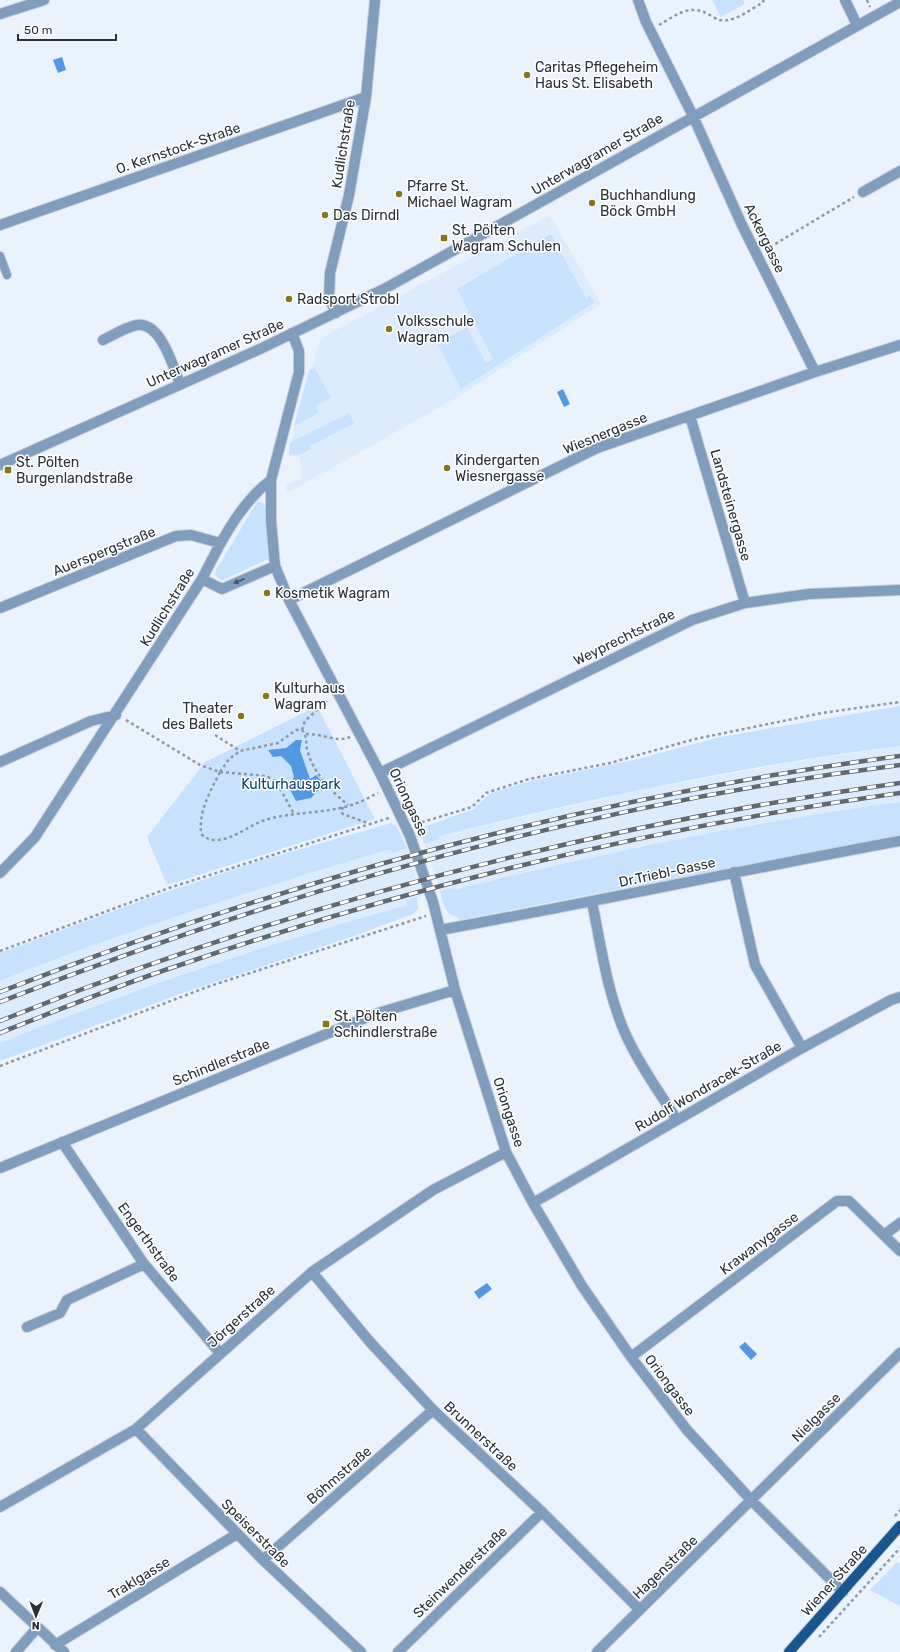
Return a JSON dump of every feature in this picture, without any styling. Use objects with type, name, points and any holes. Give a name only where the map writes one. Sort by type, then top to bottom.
[{"type":"main road","name":"Wiener Straße","points":[[789,1652],[900,1526]]},
{"type":"street","points":[[0,14],[44,0]]},
{"type":"street","name":"Kudlichstraße","points":[[336,313],[329,298],[330,273],[349,194],[366,97],[375,0]]},
{"type":"street","name":"Ackergasse","points":[[638,0],[650,30],[693,116],[757,255],[815,372]]},
{"type":"street","points":[[845,0],[857,25]]},
{"type":"street","name":"Unterwagramer Straße","points":[[0,465],[336,313],[386,288],[900,2]]},
{"type":"street","name":"O. Kernstock-Straße","points":[[0,225],[366,97]]},
{"type":"street","points":[[863,192],[900,171]]},
{"type":"street","points":[[103,340],[136,326],[151,328],[159,337],[180,384]]},
{"type":"street","points":[[271,480],[300,372],[299,351],[292,333]]},
{"type":"street","name":"Wiesnergasse","points":[[289,600],[597,448],[815,372],[900,345]]},
{"type":"street","name":"Landsteinergasse","points":[[690,416],[745,603]]},
{"type":"street","name":"Kudlichstraße","points":[[0,872],[35,838],[202,579],[220,543],[257,491],[271,480]]},
{"type":"street","name":"Oriongasse","points":[[271,480],[271,521],[276,566],[289,600],[380,773],[406,827],[436,912],[455,990],[506,1152],[533,1203],[582,1286],[632,1357],[687,1430],[752,1501],[843,1592]]},
{"type":"street","name":"Auerspergstraße","points":[[0,608],[176,536],[184,534],[191,535],[220,543]]},
{"type":"street","points":[[202,579],[222,588],[276,566]]},
{"type":"street","name":"Weyprechtstraße","points":[[380,773],[692,620],[745,603],[809,594],[900,590]]},
{"type":"street","points":[[0,762],[91,721],[116,714]]},
{"type":"street","name":"Dr.Triebl-Gasse","points":[[440,930],[592,902],[734,872],[900,841]]},
{"type":"street","points":[[734,872],[755,965],[802,1048]]},
{"type":"street","points":[[592,902],[614,1004],[636,1056],[677,1120]]},
{"type":"street","name":"Schindlerstraße","points":[[0,1168],[375,1014],[455,990]]},
{"type":"street","name":"Rudolf Wondracek-Straße","points":[[533,1203],[802,1048],[891,1000],[900,997]]},
{"type":"street","name":"Engerthstraße","points":[[62,1142],[144,1264],[220,1353]]},
{"type":"street","name":"Jörgerstraße","points":[[0,1507],[136,1429],[312,1272],[433,1190],[506,1152]]},
{"type":"street","name":"Krawanygasse","points":[[632,1357],[837,1201],[849,1201],[900,1251]]},
{"type":"street","points":[[884,1235],[900,1223]]},
{"type":"street","points":[[27,1328],[60,1313],[67,1300],[144,1264]]},
{"type":"street","name":"Brunnerstraße","points":[[312,1272],[370,1342],[433,1410],[542,1512],[640,1610]]},
{"type":"street","name":"Nielgasse","points":[[752,1501],[900,1353]]},
{"type":"street","name":"Böhmstraße","points":[[263,1560],[433,1410]]},
{"type":"street","name":"Speiserstraße","points":[[136,1429],[263,1560],[361,1652]]},
{"type":"street","name":"Hagenstraße","points":[[597,1652],[752,1501]]},
{"type":"street","name":"Steinwenderstraße","points":[[398,1652],[542,1512]]},
{"type":"street","name":"Traklgasse","points":[[55,1645],[237,1534]]},
{"type":"street","points":[[0,1592],[64,1652]]},
{"type":"street","points":[[16,1652],[37,1628]]},
{"type":"lane","points":[[0,256],[7,275]]},
{"type":"path","points":[[650,30],[685,11],[693,9],[703,11],[720,21],[736,18],[762,3],[764,0]]},
{"type":"path","points":[[757,255],[863,192]]},
{"type":"path","points":[[302,730],[305,721],[338,693]]},
{"type":"path","points":[[406,827],[472,807],[486,793],[529,779],[610,763],[695,739],[822,713],[900,702]]},
{"type":"path","points":[[116,714],[200,766],[220,772],[266,776],[276,781],[294,814]]},
{"type":"path","points":[[348,806],[326,784],[312,766],[307,751],[306,734],[302,730],[296,730],[278,743],[240,751],[229,759],[220,772],[206,800],[200,819],[201,834],[208,840],[218,840],[231,836],[261,822],[294,814],[348,806],[364,801],[387,788]]},
{"type":"path","points":[[306,734],[315,733],[344,740],[359,733]]},
{"type":"path","points":[[215,735],[240,751]]},
{"type":"path","points":[[343,807],[341,812],[343,814],[371,824]]},
{"type":"path","points":[[0,951],[169,888],[259,858],[400,815]]},
{"type":"path","points":[[0,1066],[210,986],[436,912]]},
{"type":"path","points":[[816,1641],[900,1548]]},
{"type":"shaded area","points":[[550,215],[601,304],[456,398],[286,494],[287,485],[301,478],[300,457],[289,456],[289,454],[294,426],[321,338]]},
{"type":"shaded area","points":[[900,746],[900,802],[752,825],[637,848],[457,889],[453,888],[440,891],[425,843],[439,839],[439,836],[641,790],[788,763]]},
{"type":"shaded area","points":[[407,848],[422,896],[407,900],[408,905],[308,934],[209,966],[110,1000],[0,1043],[0,981],[195,909],[391,849],[392,853]]},
{"type":"green space","points":[[712,0],[743,0],[745,4],[721,17]]},
{"type":"green space","points":[[551,234],[586,298],[590,295],[595,302],[461,389],[437,343],[467,327],[486,363],[493,359],[457,289]]},
{"type":"green space","points":[[315,368],[331,398],[316,406],[319,413],[294,426],[309,370]]},
{"type":"green space","points":[[349,413],[354,423],[310,446],[311,449],[299,455],[289,454],[290,443]]},
{"type":"green space","points":[[257,502],[261,502],[265,506],[268,559],[223,580],[220,580],[215,575],[216,570]]},
{"type":"green space","name":"Kulturhauspark","points":[[317,706],[375,819],[167,885],[147,837],[205,762]]},
{"type":"green space","points":[[900,706],[900,746],[784,763],[668,784],[439,836],[440,839],[424,844],[420,831],[423,827],[474,809],[489,794],[530,781],[630,761],[720,737]]},
{"type":"green space","points":[[900,802],[900,835],[459,920],[458,917],[450,914],[445,908],[440,891],[453,888],[457,889],[622,851],[733,829]]},
{"type":"green space","points":[[391,823],[396,825],[407,848],[392,853],[391,849],[243,894],[97,944],[0,981],[0,953],[154,896],[256,862]]},
{"type":"green space","points":[[417,897],[418,909],[413,914],[351,937],[191,990],[0,1061],[0,1043],[50,1023],[253,951],[408,905],[406,900]]},
{"type":"green space","points":[[897,1562],[900,1564],[900,1606],[870,1590]]},
{"type":"water","points":[[62,57],[66,70],[58,73],[53,60]]},
{"type":"water","points":[[563,389],[570,404],[564,407],[557,392]]},
{"type":"water","points":[[296,740],[302,740],[300,750],[310,779],[316,775],[324,784],[311,798],[296,801],[288,786],[294,777],[291,766],[281,756],[273,757],[268,750],[286,748]]},
{"type":"water","points":[[487,1283],[492,1289],[479,1299],[474,1292]]},
{"type":"water","points":[[745,1342],[757,1354],[751,1360],[739,1347]]},
{"type":"railway","points":[[0,992],[109,951],[220,913],[331,878],[443,847],[556,819],[670,794],[785,773],[900,756]]},
{"type":"railway","points":[[0,1002],[109,961],[220,923],[331,888],[443,856],[556,827],[670,803],[785,782],[900,765]]},
{"type":"railway","points":[[0,1021],[109,979],[219,941],[331,906],[443,875],[556,847],[670,822],[785,801],[900,783]]},
{"type":"railway","points":[[0,1033],[67,1006],[180,965],[268,936],[446,884],[626,841],[808,807],[900,793]]},
{"type":"place","name":"Caritas Pflegeheim Haus St. Elisabeth","points":[[527,75]]},
{"type":"place","name":"Pfarre St. Michael Wagram","points":[[399,194]]},
{"type":"place","name":"Buchhandlung Böck GmbH","points":[[592,203]]},
{"type":"place","name":"Das Dirndl","points":[[325,215]]},
{"type":"place","name":"St. Pölten Wagram Schulen","points":[[444,238]]},
{"type":"place","name":"Radsport Strobl","points":[[289,299]]},
{"type":"place","name":"Volksschule Wagram","points":[[389,329]]},
{"type":"place","name":"Kindergarten Wiesnergasse","points":[[447,468]]},
{"type":"place","name":"St. Pölten Burgenlandstraße","points":[[8,470]]},
{"type":"place","name":"Kosmetik Wagram","points":[[267,593]]},
{"type":"place","name":"Kulturhaus Wagram","points":[[266,696]]},
{"type":"place","name":"Theater des Ballets","points":[[241,716]]},
{"type":"place","name":"St. Pölten Schindlerstraße","points":[[326,1024]]}]
